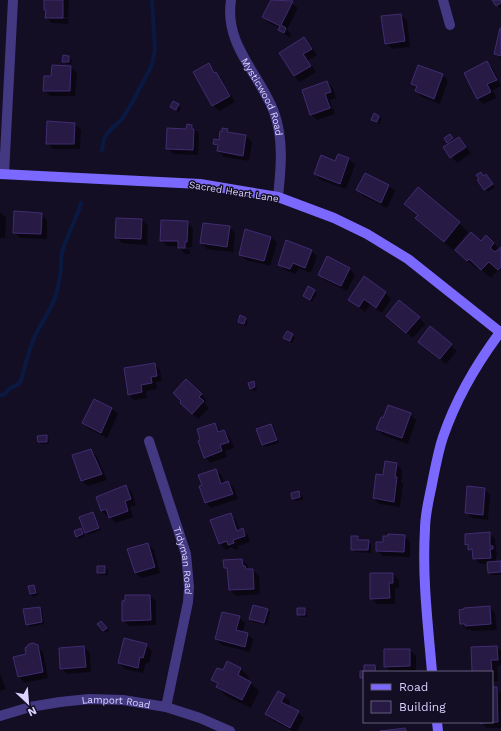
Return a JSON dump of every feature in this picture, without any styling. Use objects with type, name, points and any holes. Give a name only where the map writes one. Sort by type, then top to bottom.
[{"type":"street","points":[[2,174],[12,0]]},
{"type":"street","name":"Mysticwood Road","points":[[231,0],[230,15],[232,30],[237,46],[274,112],[278,128],[282,163],[278,197]]},
{"type":"street","points":[[443,0],[450,25]]},
{"type":"street","name":"Sacred Heart Lane","points":[[2,174],[200,184],[278,197],[334,218],[367,234],[408,259],[501,332]]},
{"type":"street","points":[[432,671],[425,590],[424,555],[425,528],[430,494],[442,438],[452,414],[483,355],[501,332]]},
{"type":"street","name":"Tidyman Road","points":[[149,441],[186,554],[188,572],[188,602],[166,707]]},
{"type":"street","name":"Lamport Road","points":[[0,716],[30,708],[89,699],[122,700],[166,707],[200,718],[230,731]]},
{"type":"building","points":[[44,0],[63,0],[63,18],[45,18],[46,10],[44,10]]},
{"type":"building","points":[[271,0],[293,1],[281,25],[286,28],[284,33],[278,30],[280,26],[262,17]]},
{"type":"building","points":[[492,0],[501,0],[501,3],[496,6]]},
{"type":"building","points":[[401,14],[405,41],[385,44],[381,16]]},
{"type":"building","points":[[501,28],[501,56],[494,54]]},
{"type":"building","points":[[304,37],[312,49],[303,54],[311,66],[294,76],[279,53]]},
{"type":"building","points":[[63,55],[69,56],[69,62],[62,62]]},
{"type":"building","points":[[487,61],[497,80],[487,84],[491,92],[477,99],[464,73]]},
{"type":"building","points":[[209,63],[230,96],[212,106],[193,72]]},
{"type":"building","points":[[52,65],[71,66],[70,91],[43,91],[44,76],[51,76]]},
{"type":"building","points":[[418,65],[443,74],[434,99],[415,91],[417,86],[411,84]]},
{"type":"building","points":[[327,81],[331,92],[325,94],[330,108],[310,115],[302,90]]},
{"type":"building","points":[[173,101],[179,104],[176,110],[170,107]]},
{"type":"building","points":[[374,113],[379,116],[377,122],[371,120]]},
{"type":"building","points":[[47,121],[75,123],[74,144],[46,144]]},
{"type":"building","points":[[187,124],[192,125],[192,129],[194,129],[193,150],[166,149],[167,128],[186,129]]},
{"type":"building","points":[[222,128],[228,129],[227,132],[246,135],[243,156],[217,151],[218,145],[213,144],[214,139],[219,140],[220,131],[222,132]]},
{"type":"building","points":[[450,134],[453,138],[447,143],[444,138]]},
{"type":"building","points":[[459,137],[466,147],[450,158],[443,147]]},
{"type":"building","points":[[338,154],[349,158],[340,184],[314,174],[321,155],[335,161]]},
{"type":"building","points":[[481,172],[483,176],[486,174],[493,184],[484,190],[477,180],[479,179],[476,175]]},
{"type":"building","points":[[365,173],[389,185],[381,203],[356,190]]},
{"type":"building","points":[[418,187],[460,222],[444,242],[415,218],[418,215],[404,204]]},
{"type":"building","points":[[14,211],[42,213],[41,234],[13,233]]},
{"type":"building","points":[[116,218],[142,219],[141,239],[115,238]]},
{"type":"building","points":[[161,220],[188,221],[187,242],[185,242],[185,248],[178,248],[178,241],[160,241]]},
{"type":"building","points":[[203,223],[230,226],[227,247],[200,243]]},
{"type":"building","points":[[245,229],[271,237],[264,261],[239,255]]},
{"type":"building","points":[[471,232],[481,241],[486,235],[494,243],[490,248],[495,252],[501,247],[501,267],[498,270],[489,262],[481,270],[469,259],[467,261],[455,250]]},
{"type":"building","points":[[286,240],[312,250],[305,268],[293,263],[290,269],[278,265]]},
{"type":"building","points":[[327,256],[350,268],[341,286],[318,275]]},
{"type":"building","points":[[364,276],[386,292],[376,308],[364,299],[359,307],[348,300]]},
{"type":"building","points":[[308,286],[315,290],[310,300],[303,296]]},
{"type":"building","points":[[399,300],[420,317],[406,333],[386,316]]},
{"type":"building","points":[[240,315],[246,318],[244,324],[238,322]]},
{"type":"building","points":[[430,326],[452,344],[440,359],[418,342]]},
{"type":"building","points":[[287,331],[293,334],[290,341],[283,338]]},
{"type":"building","points":[[155,363],[157,376],[151,377],[152,383],[141,385],[142,392],[128,395],[124,368]]},
{"type":"building","points":[[186,379],[202,394],[199,397],[204,401],[192,414],[180,403],[181,401],[173,393]]},
{"type":"building","points":[[254,381],[255,387],[250,389],[248,383]]},
{"type":"building","points":[[94,399],[112,408],[101,433],[82,423]]},
{"type":"building","points":[[388,405],[411,413],[402,438],[376,429],[381,417],[383,418]]},
{"type":"building","points":[[215,423],[218,432],[224,430],[229,442],[220,445],[222,451],[204,458],[198,441],[200,440],[197,429]]},
{"type":"building","points":[[271,424],[277,440],[262,445],[256,429]]},
{"type":"building","points":[[47,435],[47,442],[38,442],[37,436]]},
{"type":"building","points":[[91,449],[102,474],[81,481],[72,455]]},
{"type":"building","points":[[385,461],[397,463],[394,502],[373,498],[376,474],[383,475]]},
{"type":"building","points":[[216,469],[221,484],[228,481],[233,494],[205,503],[199,486],[202,485],[198,475]]},
{"type":"building","points":[[126,485],[131,499],[125,501],[128,511],[109,518],[106,509],[101,511],[96,497]]},
{"type":"building","points":[[467,486],[485,488],[483,515],[465,513]]},
{"type":"building","points":[[299,491],[300,497],[292,499],[291,493]]},
{"type":"building","points":[[93,512],[99,528],[85,533],[79,517]]},
{"type":"building","points":[[231,513],[237,531],[243,528],[245,536],[233,540],[234,543],[228,545],[227,541],[219,544],[210,520]]},
{"type":"building","points":[[81,528],[83,534],[76,537],[74,531]]},
{"type":"building","points":[[490,532],[490,546],[493,546],[493,549],[490,549],[491,558],[473,559],[472,549],[468,550],[468,544],[465,545],[465,534]]},
{"type":"building","points":[[388,534],[405,535],[404,552],[376,551],[376,542],[383,542],[383,536],[388,536]]},
{"type":"building","points":[[351,536],[358,536],[358,540],[369,540],[368,550],[351,550]]},
{"type":"building","points":[[148,543],[155,567],[135,573],[127,549]]},
{"type":"building","points":[[242,559],[243,566],[245,566],[246,569],[253,569],[254,589],[229,590],[227,568],[224,568],[223,560]]},
{"type":"building","points":[[501,561],[501,572],[488,573],[487,562]]},
{"type":"building","points":[[97,566],[105,566],[105,573],[97,573]]},
{"type":"building","points":[[370,573],[393,573],[393,583],[389,583],[390,598],[370,599]]},
{"type":"building","points":[[34,585],[36,593],[30,594],[28,586]]},
{"type":"building","points":[[125,595],[150,595],[151,620],[122,621],[122,601],[125,600]]},
{"type":"building","points":[[253,605],[268,609],[264,623],[249,619]]},
{"type":"building","points":[[490,606],[491,624],[465,626],[465,624],[460,624],[459,610],[464,608]]},
{"type":"building","points":[[40,607],[42,622],[26,625],[23,609]]},
{"type":"building","points":[[297,608],[305,608],[305,615],[297,615]]},
{"type":"building","points":[[222,612],[240,616],[236,630],[248,633],[245,647],[215,639]]},
{"type":"building","points":[[101,621],[107,628],[103,631],[97,624]]},
{"type":"building","points":[[124,638],[147,644],[143,658],[140,657],[138,668],[118,663]]},
{"type":"building","points":[[33,643],[38,645],[43,672],[18,677],[13,657],[26,654],[25,648],[29,644]]},
{"type":"building","points":[[84,646],[86,667],[60,669],[59,648]]},
{"type":"building","points":[[497,646],[498,660],[491,660],[492,671],[472,671],[471,647]]},
{"type":"building","points":[[384,649],[410,649],[410,666],[384,667]]},
{"type":"building","points":[[227,661],[241,668],[238,675],[251,682],[242,700],[216,687],[218,683],[211,680],[217,668],[223,670]]},
{"type":"building","points":[[364,665],[375,665],[376,671],[364,671]]},
{"type":"building","points":[[360,671],[363,671],[363,678],[360,678]]},
{"type":"building","points":[[493,687],[497,687],[498,722],[493,722]]},
{"type":"building","points":[[278,691],[285,695],[281,702],[299,711],[290,728],[265,714]]},
{"type":"building","points":[[405,728],[406,731],[380,731]]},
{"type":"waterway","points":[[102,150],[104,139],[108,132],[121,120],[128,110],[152,65],[155,49],[152,0]]},
{"type":"waterway","points":[[0,395],[4,395],[9,389],[20,383],[28,354],[37,331],[51,308],[55,298],[60,275],[62,252],[81,203]]}]
